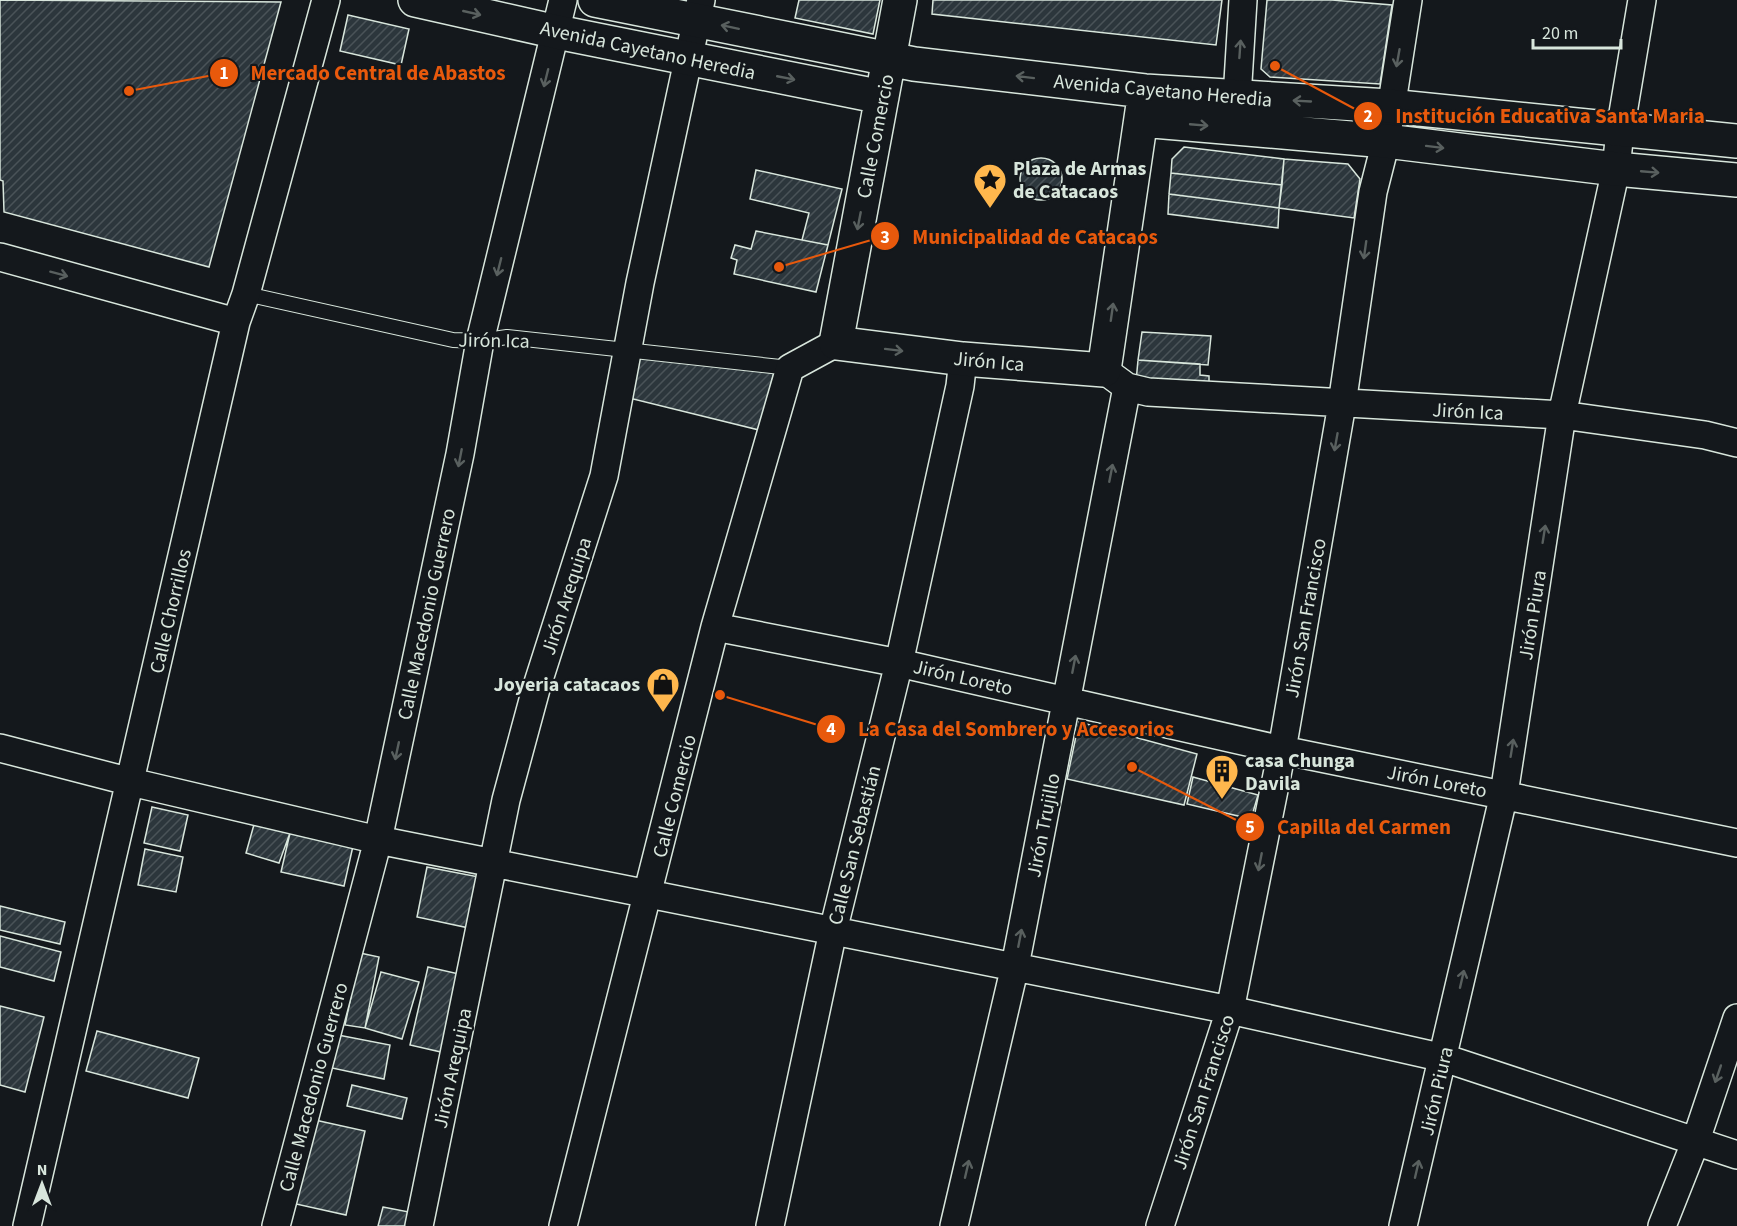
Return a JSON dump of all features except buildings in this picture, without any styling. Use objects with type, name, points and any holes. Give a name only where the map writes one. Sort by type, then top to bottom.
[{"type":"main road","name":"Avenida Cayetano Heredia","points":[[415,0],[557,32],[882,97]]},
{"type":"main road","name":"Avenida Cayetano Heredia","points":[[595,0],[699,10],[890,61],[1143,106],[1386,141],[1616,169],[1737,180]]},
{"type":"main road","name":"Calle Comercio","points":[[836,343],[900,0]]},
{"type":"main road","name":"Avenida Cayetano Heredia","points":[[1143,106],[1237,98],[1389,106],[1737,141]]},
{"type":"main road","name":"Jirón Trujillo","points":[[1115,378],[1143,106]]},
{"type":"main road","name":"Jirón Ica","points":[[836,343],[1115,378]]},
{"type":"street","name":"Calle Chorrillos","points":[[27,1226],[236,322],[246,294],[326,0]]},
{"type":"street","name":"Calle Macedonio Guerrero","points":[[276,1226],[378,840],[460,454],[480,341],[563,0]]},
{"type":"street","points":[[1237,98],[1243,0]]},
{"type":"street","name":"Jirón San Francisco","points":[[1160,1226],[1230,1010],[1282,750],[1342,404],[1373,192],[1386,141],[1389,106],[1407,0]]},
{"type":"street","name":"Jirón Piura","points":[[1404,1226],[1504,794],[1562,416],[1616,169],[1620,131],[1642,0]]},
{"type":"street","name":"Jirón Arequipa","points":[[419,1226],[506,800],[536,689],[604,476],[640,284],[699,10]]},
{"type":"street","points":[[1,262],[236,322]]},
{"type":"street","points":[[790,368],[836,343]]},
{"type":"street","name":"Calle San Sebastián","points":[[770,1226],[833,931],[899,663],[960,386],[963,359]]},
{"type":"street","name":"Calle Comercio","points":[[563,1226],[715,627],[790,368]]},
{"type":"street","name":"Jirón Ica","points":[[1115,378],[1148,392],[1562,416],[1705,435],[1737,443]]},
{"type":"street","name":"Jirón Trujillo","points":[[954,1226],[1015,966],[1068,700],[1115,378]]},
{"type":"street","name":"Jirón Loreto","points":[[715,627],[899,663],[1282,750],[1737,843]]},
{"type":"street","points":[[0,748],[131,782],[378,840],[1015,966],[1230,1010],[1444,1058],[1695,1143],[1737,1155]]},
{"type":"street","points":[[1662,1226],[1695,1143],[1737,1018]]},
{"type":"lane","name":"Jirón Ica","points":[[246,294],[453,340],[480,341],[507,337],[790,368]]},
{"type":"place","name":"Institución Educativa Santa Maria","points":[[1275,66]]},
{"type":"place","name":"Mercado Central de Abastos","points":[[129,91]]},
{"type":"place","name":"Plaza de Armas de Catacaos","points":[[990,209]]},
{"type":"place","name":"Municipalidad de Catacaos","points":[[779,267]]},
{"type":"place","name":"La Casa del Sombrero y Accesorios","points":[[720,695]]},
{"type":"place","name":"Joyeria catacaos","points":[[663,713]]},
{"type":"place","name":"Capilla del Carmen","points":[[1132,767]]},
{"type":"place","name":"casa Chunga Davila","points":[[1222,800]]}]
